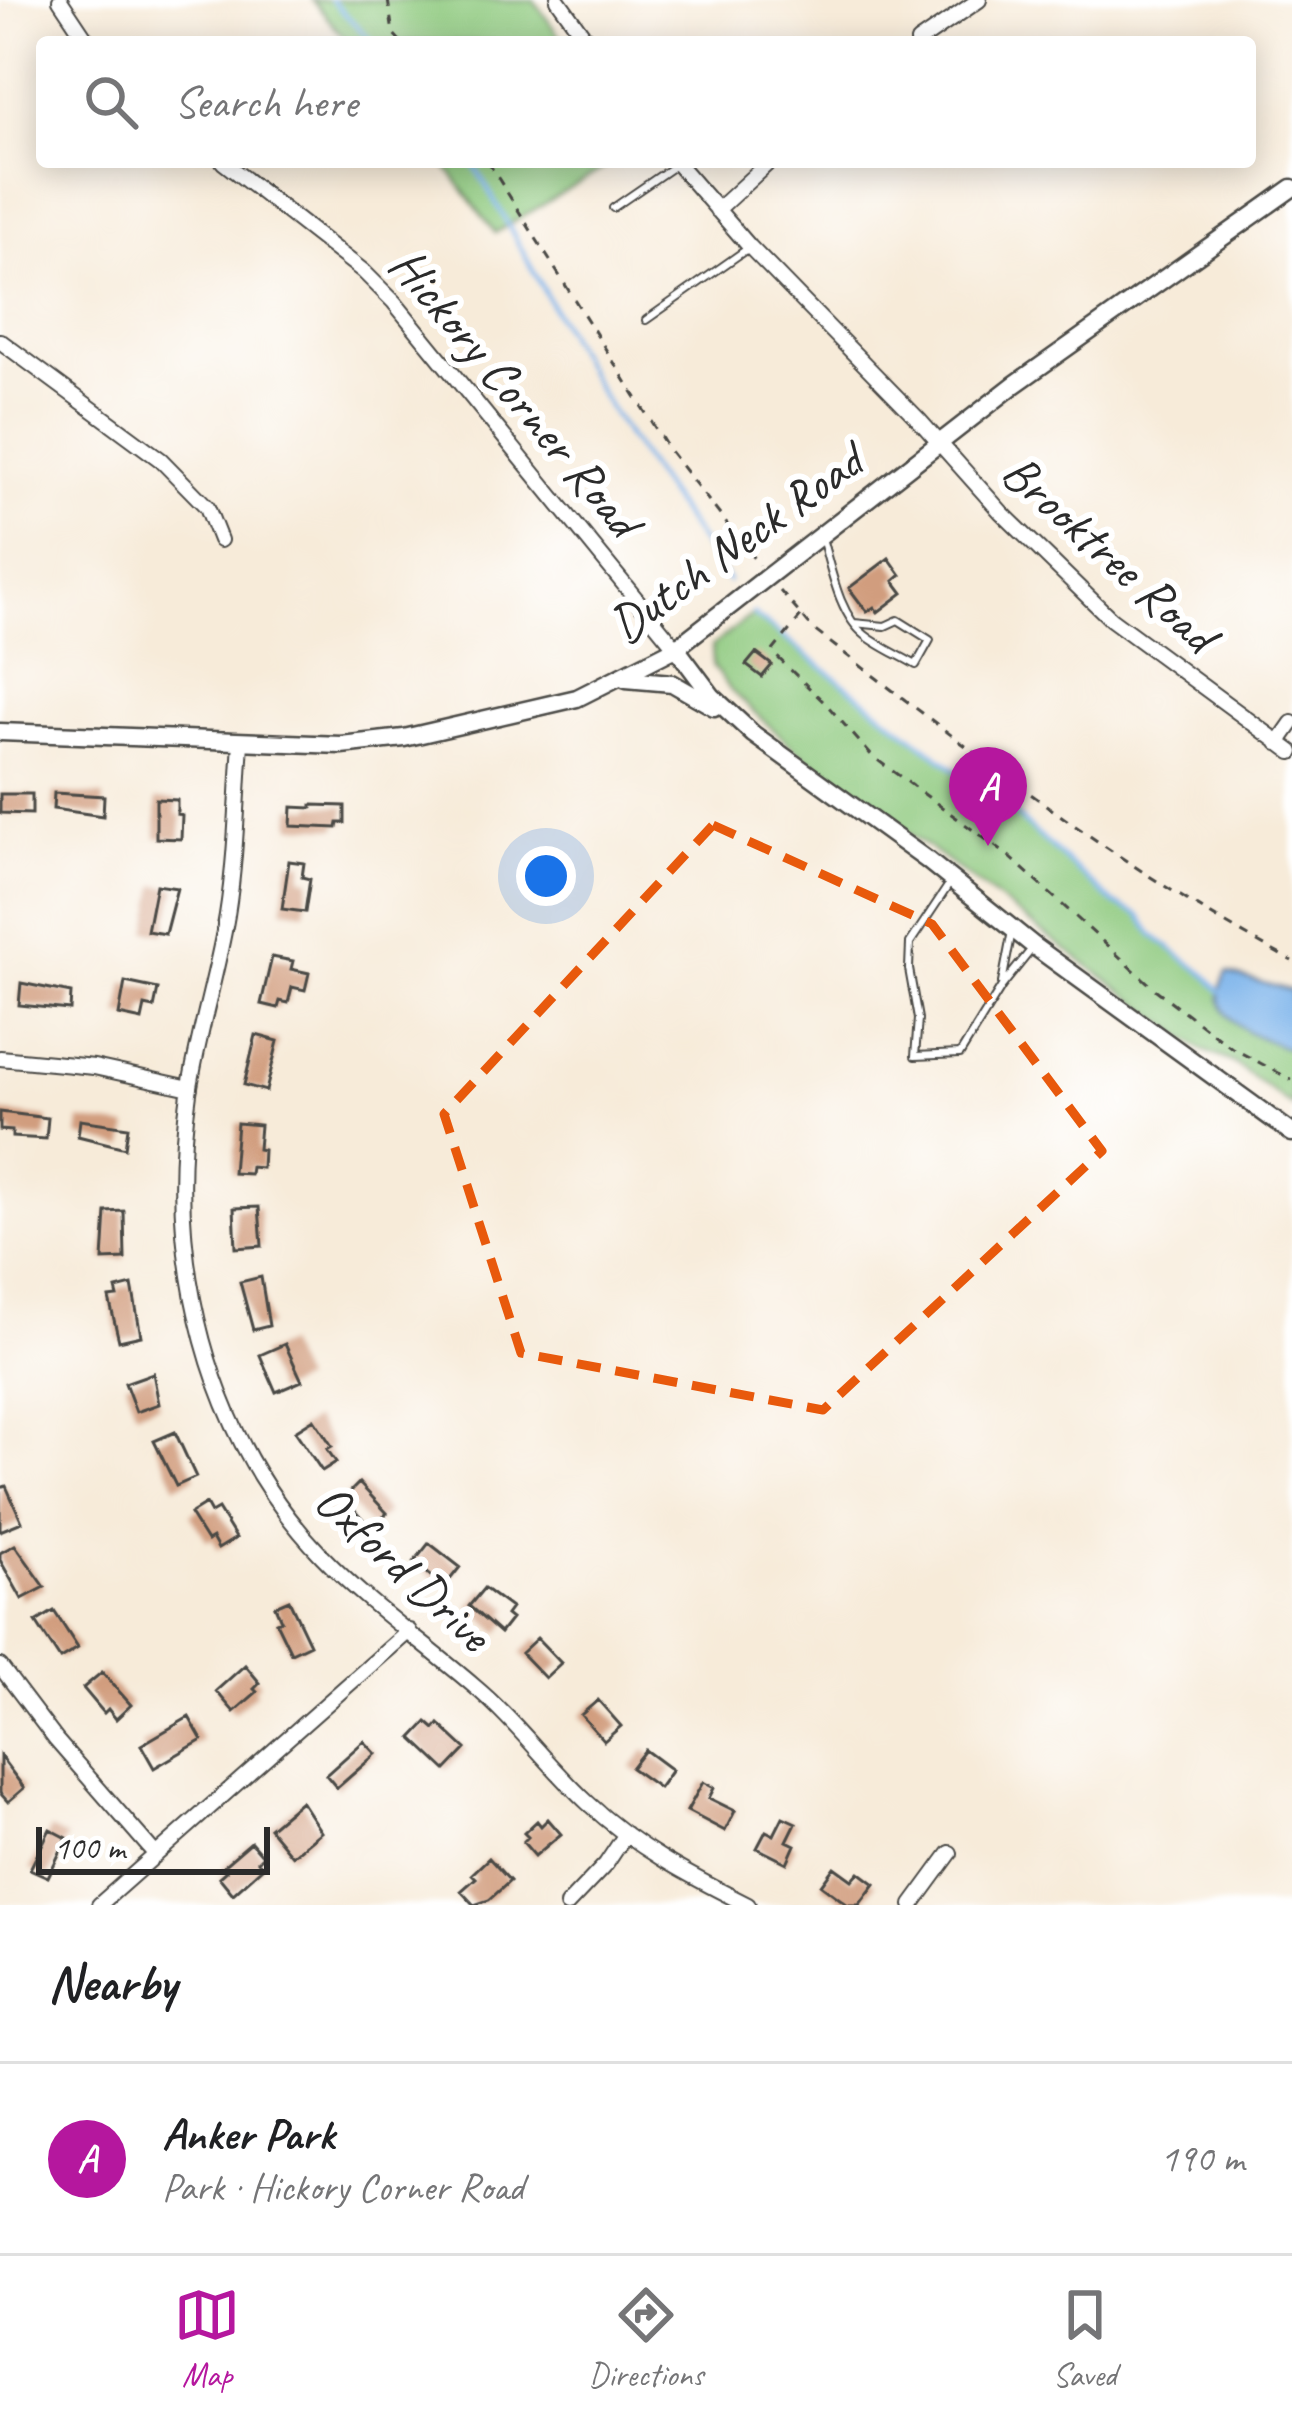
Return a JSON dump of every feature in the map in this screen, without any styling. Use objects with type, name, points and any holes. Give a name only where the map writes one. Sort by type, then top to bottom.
[{"type":"street","points":[[61,0],[84,36]]},
{"type":"street","points":[[558,0],[584,36]]},
{"type":"street","points":[[925,36],[958,6],[979,0]]},
{"type":"street","name":"Hickory Corner Road","points":[[231,168],[364,271],[394,302],[733,718],[1034,946],[1292,1133]]},
{"type":"street","name":"Brooktree Road","points":[[680,168],[1001,512],[1112,619],[1292,752]]},
{"type":"street","points":[[717,210],[762,168]]},
{"type":"street","name":"Dutch Neck Road","points":[[0,732],[341,745],[404,738],[578,698],[676,648],[1085,333],[1292,188]]},
{"type":"street","points":[[0,341],[161,460],[207,507],[220,540]]},
{"type":"street","points":[[620,680],[637,677],[672,683],[733,718]]},
{"type":"street","points":[[1278,743],[1292,723]]},
{"type":"street","name":"Oxford Drive","points":[[241,743],[227,917],[184,1134],[183,1235],[207,1360],[262,1481],[322,1556],[480,1690],[559,1775],[626,1834],[677,1870],[748,1905]]},
{"type":"street","points":[[0,1058],[94,1066],[190,1088]]},
{"type":"street","points":[[100,1905],[410,1631]]},
{"type":"street","points":[[0,1666],[56,1740],[156,1855]]},
{"type":"street","points":[[567,1905],[606,1864],[626,1834]]},
{"type":"street","points":[[912,1905],[950,1853]]},
{"type":"lane","points":[[614,208],[669,168]]},
{"type":"lane","points":[[646,320],[750,247]]},
{"type":"lane","points":[[821,535],[836,582],[854,623],[863,634],[916,665],[930,640],[898,620],[885,626],[854,623]]},
{"type":"lane","points":[[952,880],[910,944],[908,969],[918,1019],[914,1056],[960,1054],[1002,986],[1034,946]]},
{"type":"lane","points":[[1002,986],[1013,927]]},
{"type":"path","points":[[388,0],[396,36]]},
{"type":"path","points":[[766,660],[801,616]]},
{"type":"path","points":[[772,652],[872,756],[1010,857],[1156,990],[1232,1048],[1292,1080]]},
{"type":"highlighted area","points":[[713,825],[932,924],[1102,1151],[823,1410],[521,1353],[444,1114]]},
{"type":"green space","points":[[312,0],[534,0],[559,36],[343,36]]},
{"type":"green space","points":[[447,168],[604,168],[495,233]]},
{"type":"green space","points":[[753,614],[1020,819],[1113,902],[1139,915],[1153,935],[1207,976],[1235,1009],[1292,1028],[1292,1106],[1232,1062],[1202,1050],[795,749],[731,691],[713,667],[712,646]]},
{"type":"water","points":[[1227,973],[1292,991],[1292,1050],[1249,1032],[1227,1014],[1221,988]]},
{"type":"building","points":[[889,558],[901,575],[894,581],[903,593],[878,612],[874,607],[867,612],[849,588]]},
{"type":"building","points":[[756,653],[772,665],[762,677],[746,665]]},
{"type":"building","points":[[54,793],[104,796],[103,816],[53,809]]},
{"type":"building","points":[[0,794],[32,794],[32,814],[0,813]]},
{"type":"building","points":[[156,799],[177,800],[181,839],[156,838]]},
{"type":"building","points":[[345,806],[345,823],[338,823],[337,828],[291,826],[292,807]]},
{"type":"building","points":[[289,861],[304,863],[302,877],[310,879],[305,912],[282,909]]},
{"type":"building","points":[[156,885],[177,888],[165,934],[147,931]]},
{"type":"building","points":[[272,957],[293,961],[291,969],[309,973],[305,990],[292,987],[288,1003],[280,1001],[278,1008],[261,1004]]},
{"type":"building","points":[[125,982],[158,989],[154,1008],[145,1006],[142,1020],[119,1015]]},
{"type":"building","points":[[21,983],[71,993],[70,1010],[19,1005]]},
{"type":"building","points":[[256,1035],[278,1041],[266,1091],[244,1085]]},
{"type":"building","points":[[0,1112],[48,1118],[46,1139],[12,1137],[12,1131],[0,1130]]},
{"type":"building","points":[[80,1120],[128,1127],[125,1148],[78,1136]]},
{"type":"building","points":[[237,1123],[260,1125],[262,1168],[251,1167],[250,1174],[233,1173]]},
{"type":"building","points":[[259,1207],[262,1246],[236,1248],[234,1208]]},
{"type":"building","points":[[124,1211],[125,1259],[103,1260],[106,1212]]},
{"type":"building","points":[[261,1277],[269,1326],[253,1330],[240,1282]]},
{"type":"building","points":[[132,1285],[141,1336],[119,1341],[109,1298],[118,1297],[116,1289]]},
{"type":"building","points":[[285,1344],[302,1381],[276,1392],[260,1355]]},
{"type":"building","points":[[153,1373],[159,1404],[136,1412],[125,1383]]},
{"type":"building","points":[[314,1419],[332,1446],[327,1449],[336,1462],[322,1471],[295,1431]]},
{"type":"building","points":[[175,1432],[196,1477],[176,1486],[154,1441]]},
{"type":"building","points":[[359,1483],[387,1513],[371,1528],[344,1498]]},
{"type":"building","points":[[6,1486],[22,1522],[0,1531],[0,1488]]},
{"type":"building","points":[[206,1504],[211,1513],[218,1509],[236,1538],[218,1549],[190,1514]]},
{"type":"building","points":[[429,1543],[460,1567],[444,1587],[414,1562]]},
{"type":"building","points":[[15,1545],[45,1587],[22,1599],[0,1560],[0,1553]]},
{"type":"building","points":[[484,1588],[511,1608],[506,1615],[511,1619],[500,1633],[469,1606]]},
{"type":"building","points":[[289,1600],[310,1644],[291,1653],[276,1622],[281,1620],[275,1606]]},
{"type":"building","points":[[54,1611],[78,1648],[60,1659],[36,1622]]},
{"type":"building","points":[[537,1638],[561,1663],[545,1678],[521,1653]]},
{"type":"building","points":[[245,1665],[260,1683],[254,1689],[257,1692],[234,1712],[216,1691]]},
{"type":"building","points":[[102,1672],[131,1705],[116,1719],[108,1709],[104,1713],[83,1688]]},
{"type":"building","points":[[598,1700],[621,1726],[604,1741],[581,1715]]},
{"type":"building","points":[[189,1717],[202,1740],[154,1768],[141,1745]]},
{"type":"building","points":[[427,1722],[435,1729],[439,1724],[466,1749],[446,1770],[412,1738]]},
{"type":"building","points":[[364,1741],[376,1754],[337,1788],[326,1775]]},
{"type":"building","points":[[645,1750],[672,1770],[659,1788],[631,1768]]},
{"type":"building","points":[[0,1756],[24,1788],[8,1802],[0,1793]]},
{"type":"building","points":[[703,1782],[714,1788],[709,1798],[735,1811],[725,1831],[687,1811]]},
{"type":"building","points":[[301,1801],[321,1832],[292,1856],[269,1828]]},
{"type":"building","points":[[783,1817],[796,1823],[787,1841],[795,1845],[787,1863],[757,1848],[766,1831],[774,1835]]},
{"type":"building","points":[[548,1819],[561,1834],[535,1856],[523,1842],[528,1837],[524,1833],[537,1821],[541,1826]]},
{"type":"building","points":[[50,1829],[67,1838],[48,1877],[30,1869]]},
{"type":"building","points":[[251,1842],[263,1856],[258,1861],[263,1867],[233,1894],[219,1877],[226,1871],[222,1867]]},
{"type":"building","points":[[489,1858],[510,1881],[489,1900],[474,1905],[461,1891]]},
{"type":"building","points":[[834,1867],[852,1880],[859,1872],[875,1884],[859,1905],[848,1905],[821,1885]]},
{"type":"waterway","points":[[331,0],[367,36]]},
{"type":"waterway","points":[[475,168],[598,389],[728,581]]},
{"type":"waterway","points":[[753,614],[1020,819],[1113,903],[1139,915],[1153,935],[1220,991]]},
{"type":"place","name":"Anker Park","points":[[988,846]]}]
